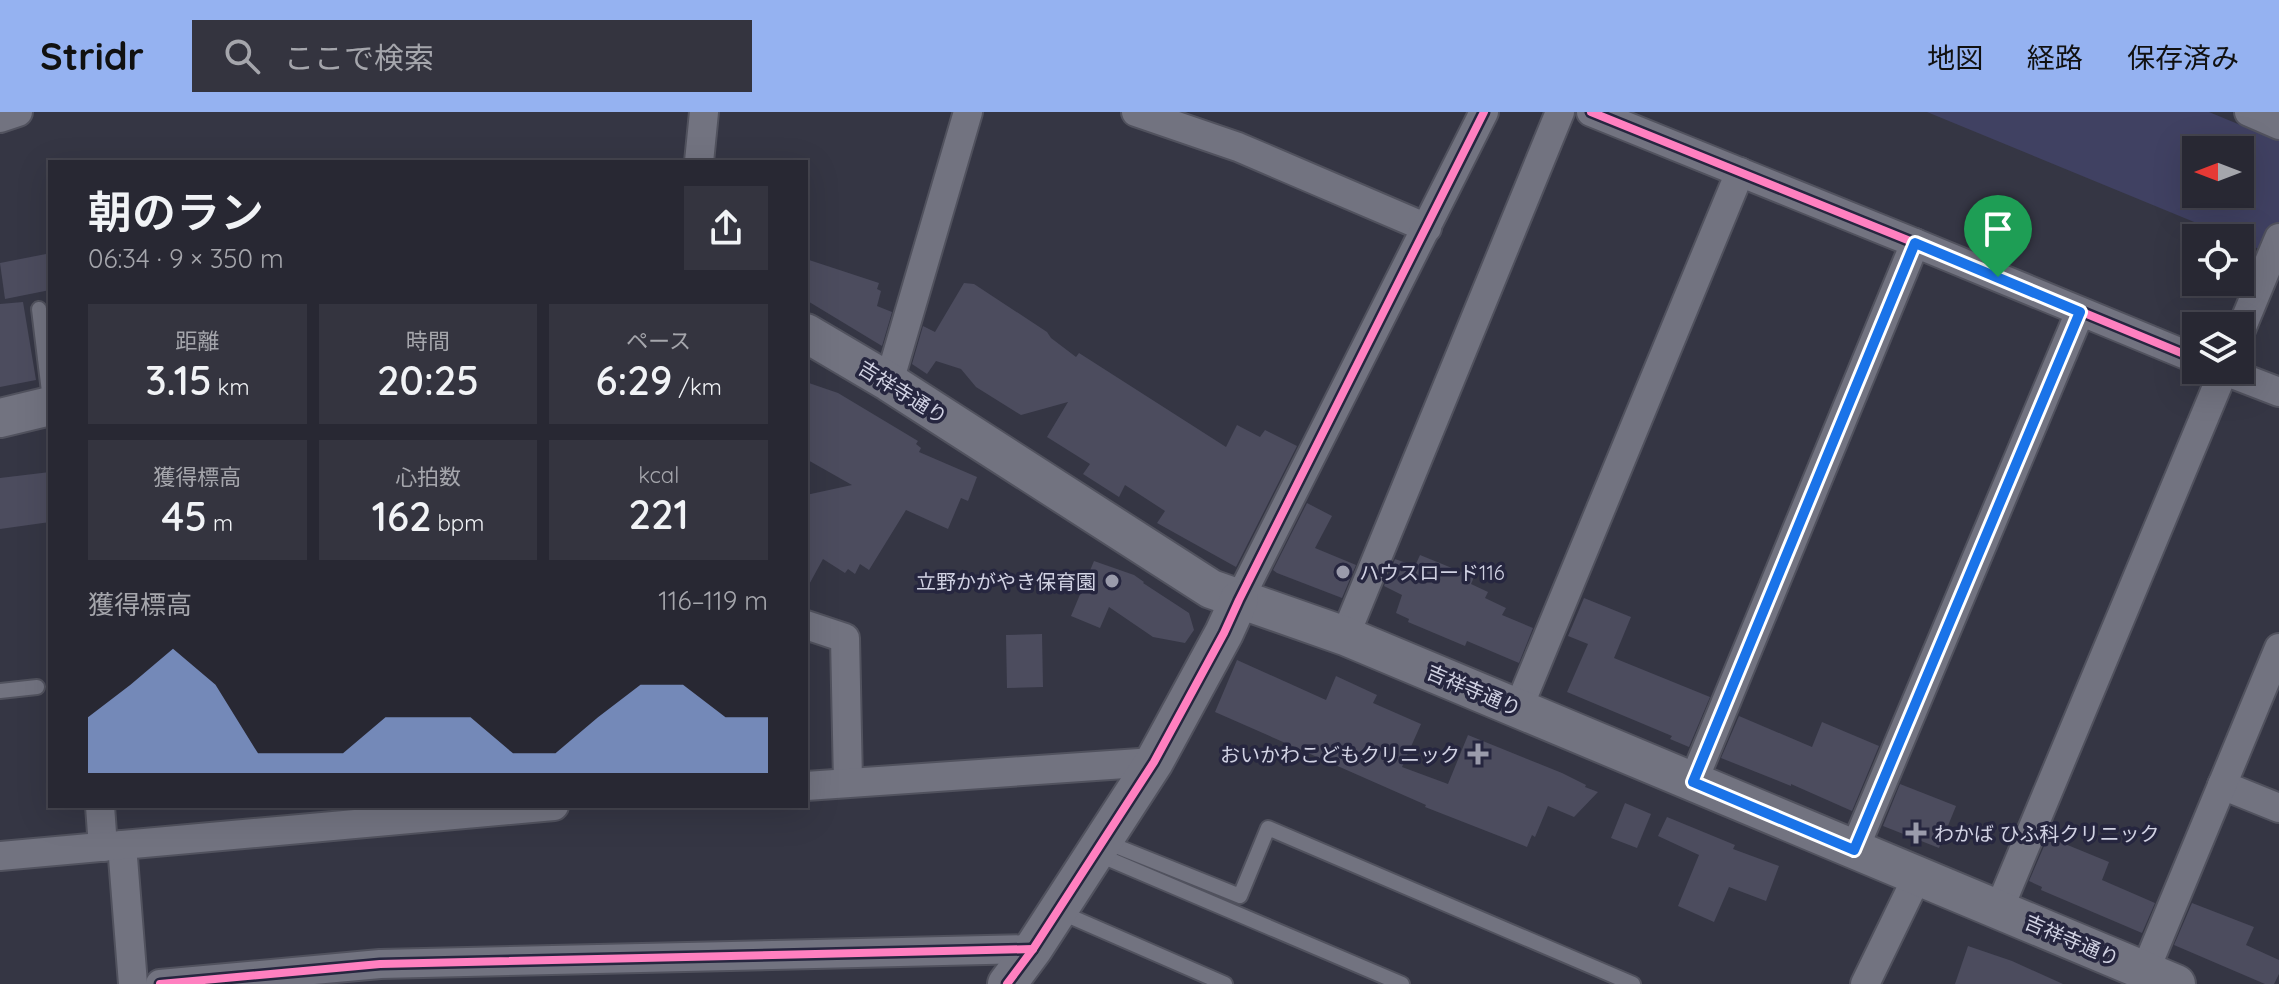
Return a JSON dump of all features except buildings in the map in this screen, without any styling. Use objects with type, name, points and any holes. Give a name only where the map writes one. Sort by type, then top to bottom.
[{"type":"main road","name":"吉祥寺通り","points":[[808,334],[889,382],[1211,589],[1345,636],[2160,977]]},
{"type":"main road","points":[[0,418],[48,404]]},
{"type":"main road","points":[[1007,984],[1154,762],[1239,600]]},
{"type":"street","points":[[0,118],[18,112]]},
{"type":"street","points":[[699,160],[704,112]]},
{"type":"street","points":[[889,382],[968,112]]},
{"type":"street","points":[[1136,112],[1238,147],[1427,228]]},
{"type":"street","points":[[1239,600],[1484,112]]},
{"type":"street","points":[[1345,636],[1560,112]]},
{"type":"street","points":[[1591,112],[2182,353]]},
{"type":"street","points":[[2249,112],[2279,125]]},
{"type":"street","points":[[1518,709],[1740,172]]},
{"type":"street","points":[[2248,312],[2279,238]]},
{"type":"street","points":[[1693,782],[1915,243]]},
{"type":"street","points":[[1854,850],[2080,312]]},
{"type":"street","points":[[2254,382],[2279,392]]},
{"type":"street","points":[[1999,909],[2217,384]]},
{"type":"street","points":[[808,626],[845,638],[848,782]]},
{"type":"street","points":[[2160,977],[2222,785],[2279,648]]},
{"type":"street","points":[[808,786],[1154,762]]},
{"type":"street","points":[[2222,785],[2279,808]]},
{"type":"street","points":[[101,808],[112,846],[133,984]]},
{"type":"street","points":[[0,856],[112,846],[278,818],[502,808]]},
{"type":"street","points":[[1865,984],[1917,877]]},
{"type":"street","points":[[160,984],[380,964],[1033,949]]},
{"type":"lane","points":[[39,309],[48,386]]},
{"type":"lane","points":[[0,691],[37,687]]},
{"type":"lane","points":[[1098,847],[1240,896],[1268,828],[1633,984]]},
{"type":"lane","points":[[1098,847],[1381,980],[1402,984]]},
{"type":"lane","points":[[1057,911],[1225,984]]},
{"type":"shaded area","points":[[1927,112],[2209,112],[2279,141],[2279,236],[2271,254],[2254,247],[2254,224],[2199,224]]},
{"type":"cycle path","points":[[1007,984],[1154,762],[1224,633],[1484,112]]},
{"type":"cycle path","points":[[1591,112],[2182,353]]},
{"type":"cycle path","points":[[160,984],[380,964],[1033,949]]},
{"type":"place","name":"ハウスロード116","points":[[1343,572]]},
{"type":"place","name":"立野かがやき保育園","points":[[1112,581]]},
{"type":"place","name":"おいかわこどもクリニック","points":[[1478,754]]},
{"type":"place","name":"わかば ひふ科クリニック","points":[[1916,833]]},
{"type":"route","points":[[1915,243],[1998,277],[2080,312],[1854,850],[1693,782],[1915,243]]}]
